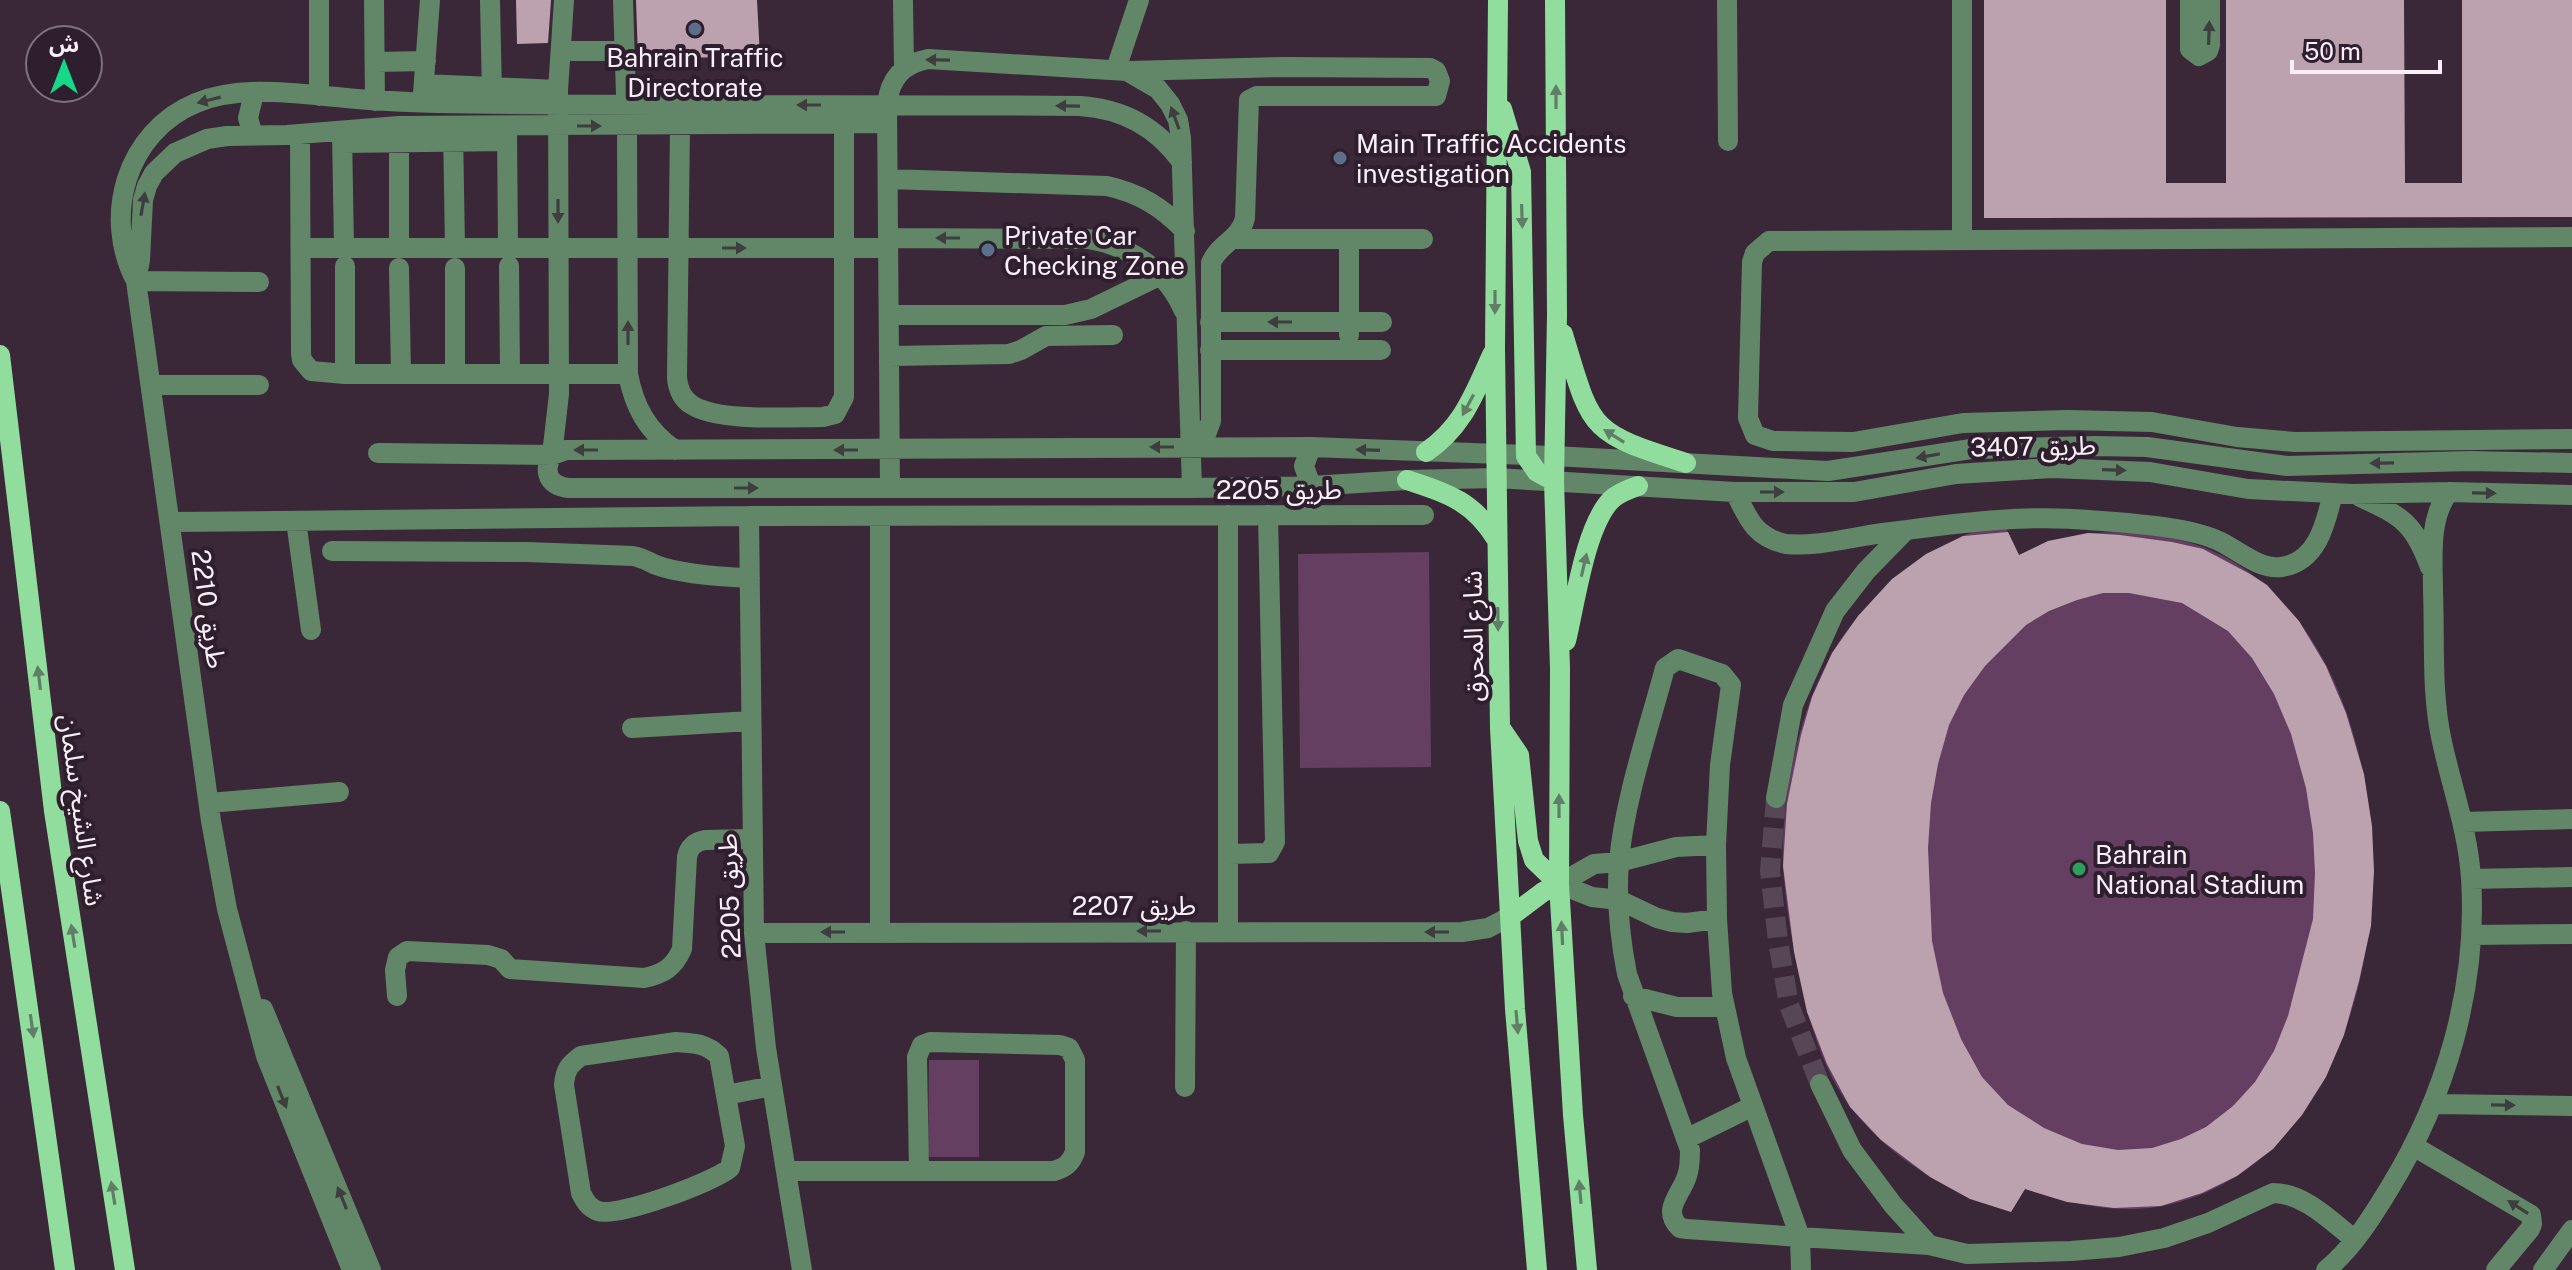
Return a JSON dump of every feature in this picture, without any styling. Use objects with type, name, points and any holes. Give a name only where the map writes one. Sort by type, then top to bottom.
[{"type":"main road","name":"شارع المحرق","points":[[1498,0],[1495,348],[1500,728],[1515,1009],[1537,1270]]},
{"type":"main road","points":[[1555,0],[1557,315],[1554,481],[1560,668],[1559,884],[1573,1115],[1587,1270]]},
{"type":"main road","points":[[1495,86],[1521,172],[1526,456],[1537,472],[1554,481]]},
{"type":"main road","points":[[1557,315],[1583,403],[1603,430],[1617,439],[1686,463]]},
{"type":"main road","points":[[1426,452],[1453,431],[1495,348]]},
{"type":"main road","name":"شارع الشيخ سلمان","points":[[0,355],[54,811],[127,1270]]},
{"type":"main road","points":[[1407,480],[1466,503],[1481,516],[1497,541]]},
{"type":"main road","points":[[1560,668],[1592,533],[1612,498],[1638,486]]},
{"type":"main road","points":[[1500,728],[1519,755],[1528,841],[1534,860],[1559,884]]},
{"type":"main road","points":[[0,811],[65,1270]]},
{"type":"main road","points":[[1511,916],[1559,884]]},
{"type":"street","points":[[319,0],[319,96]]},
{"type":"street","points":[[374,0],[375,101]]},
{"type":"street","points":[[421,126],[430,0]]},
{"type":"street","points":[[490,0],[492,95]]},
{"type":"street","points":[[552,455],[558,415],[558,107],[564,0]]},
{"type":"street","points":[[623,0],[627,116],[628,374],[642,417],[662,442],[675,450]]},
{"type":"street","points":[[903,0],[904,68]]},
{"type":"street","points":[[1121,70],[1139,0]]},
{"type":"street","points":[[1727,0],[1728,141]]},
{"type":"street","points":[[1962,0],[1962,239]]},
{"type":"street","points":[[2190,0],[2190,49],[2199,56],[2204,55],[2210,45],[2210,0]]},
{"type":"street","points":[[561,51],[625,51]]},
{"type":"street","points":[[890,488],[887,113],[889,91],[904,68],[915,61],[928,59],[1121,70],[1430,68],[1439,76],[1440,86],[1436,96],[1252,96],[1248,105],[1245,218],[1235,239],[1218,251],[1211,263],[1211,421],[1205,437],[1192,447]]},
{"type":"street","points":[[375,62],[426,61]]},
{"type":"street","points":[[1121,70],[1158,89],[1178,120],[1185,231],[1192,488]]},
{"type":"street","points":[[253,135],[248,118],[254,93]]},
{"type":"street","points":[[136,281],[122,245],[121,204],[127,175],[145,142],[168,119],[197,102],[254,93],[375,101],[423,93],[492,95],[680,125],[762,115],[844,123],[887,113]]},
{"type":"street","points":[[136,281],[143,200],[154,173],[163,162],[187,146],[227,136],[253,135],[507,134],[558,107]]},
{"type":"street","points":[[627,116],[1097,107],[1146,125],[1182,162]]},
{"type":"street","points":[[680,125],[678,386],[685,400],[720,415],[823,417],[835,414],[844,397],[844,123]]},
{"type":"street","points":[[399,134],[421,126],[453,134]]},
{"type":"street","points":[[300,134],[302,360],[311,371],[345,374],[628,374]]},
{"type":"street","points":[[399,134],[401,374]]},
{"type":"street","points":[[453,134],[455,374]]},
{"type":"street","points":[[507,134],[510,374]]},
{"type":"street","points":[[342,136],[345,374]]},
{"type":"street","points":[[888,179],[1107,186],[1149,201],[1185,231]]},
{"type":"street","points":[[2572,237],[1778,240],[1760,246],[1752,262],[1748,418],[1755,435],[1763,439],[1828,442],[1873,440],[1970,422],[2068,420],[2152,422],[2237,437],[2295,442],[2572,439]]},
{"type":"street","points":[[301,248],[344,257],[455,258],[509,257],[558,248],[844,248],[888,243],[1088,239],[1119,247],[1148,264],[1176,295],[1188,318]]},
{"type":"street","points":[[1235,239],[1423,239]]},
{"type":"street","points":[[1349,239],[1349,350]]},
{"type":"street","points":[[889,315],[1065,315],[1091,309],[1161,275]]},
{"type":"street","points":[[136,281],[259,282]]},
{"type":"street","name":"طريق 2210","points":[[136,281],[209,803],[227,909],[266,1056],[352,1270]]},
{"type":"street","points":[[1210,322],[1382,322]]},
{"type":"street","points":[[1249,322],[1250,350]]},
{"type":"street","points":[[1310,322],[1310,350]]},
{"type":"street","points":[[889,356],[1009,354],[1046,336],[1113,335]]},
{"type":"street","points":[[1210,350],[1381,350]]},
{"type":"street","points":[[152,385],[259,385]]},
{"type":"street","points":[[1970,422],[1972,473]]},
{"type":"street","name":"طريق 3407","points":[[378,453],[552,455],[566,450],[1311,447],[1828,471],[1971,449],[2095,446],[2147,447],[2287,466],[2470,461],[2572,463]]},
{"type":"street","points":[[1311,447],[1304,466],[1311,486]]},
{"type":"street","name":"طريق 3407","points":[[552,455],[547,465],[548,477],[556,486],[568,488],[1192,488],[1496,478],[1735,492],[1854,492],[1972,473],[2052,468],[2150,472],[2248,489],[2572,495]]},
{"type":"street","points":[[1735,492],[1754,528],[1770,539],[1786,544],[1995,520],[2089,520],[2196,533],[2221,542],[2259,563],[2279,568],[2289,566],[2315,546],[2342,493],[2388,509],[2405,521],[2421,542],[2433,574]]},
{"type":"street","points":[[2326,1270],[2374,1214],[2415,1147],[2434,1104],[2462,1015],[2471,935],[2471,879],[2463,822],[2442,742],[2436,703],[2433,574],[2436,514],[2449,492]]},
{"type":"street","points":[[1228,515],[1228,931]]},
{"type":"street","points":[[1228,854],[1269,853],[1275,842],[1268,515]]},
{"type":"street","name":"طريق 2205","points":[[172,522],[749,516],[1424,515]]},
{"type":"street","name":"طريق 2205","points":[[749,516],[754,933],[761,1012],[802,1270]]},
{"type":"street","points":[[880,516],[880,932]]},
{"type":"street","points":[[296,521],[311,630]]},
{"type":"street","points":[[1776,798],[1793,705],[1835,611],[1866,571],[1906,530]]},
{"type":"street","points":[[332,551],[633,556],[655,565],[724,577],[750,578]]},
{"type":"street","points":[[1801,1270],[1800,1237],[1736,1058],[1725,1007],[1717,919],[1716,845],[1720,765],[1731,685],[1722,674],[1678,659],[1665,668],[1640,761],[1619,862],[1619,900],[1622,947],[1633,996],[1688,1138],[1688,1174],[1671,1211],[1680,1228],[1800,1237],[1929,1245],[1967,1254],[2071,1251],[2130,1245],[2186,1231],[2273,1193],[2282,1193],[2299,1200],[2354,1239]]},
{"type":"street","points":[[632,728],[751,721]]},
{"type":"street","points":[[209,803],[339,792]]},
{"type":"street","points":[[2463,822],[2572,819]]},
{"type":"street","points":[[397,996],[395,970],[398,957],[407,951],[488,955],[501,959],[510,969],[644,978],[657,975],[677,961],[682,949],[690,848],[705,840],[752,839]]},
{"type":"street","points":[[1559,884],[1594,864],[1619,862],[1676,847],[1716,845]]},
{"type":"street","points":[[2471,879],[2572,877]]},
{"type":"street","points":[[1559,884],[1592,897],[1619,900],[1672,922],[1717,919]]},
{"type":"street","name":"طريق 2207","points":[[754,933],[1462,932],[1488,928],[1511,916]]},
{"type":"street","points":[[1185,1087],[1186,931]]},
{"type":"street","points":[[2471,935],[2572,934]]},
{"type":"street","name":"طريق 2210","points":[[236,942],[371,1270]]},
{"type":"street","points":[[1633,996],[1677,1007],[1725,1007]]},
{"type":"street","points":[[676,1042],[698,1043],[711,1048],[719,1056],[726,1095],[735,1146],[730,1168],[722,1175],[617,1212],[599,1212],[588,1205],[581,1193],[564,1085],[569,1065],[581,1056],[595,1053],[676,1042]]},
{"type":"street","points":[[786,1171],[919,1171],[1054,1171],[1068,1165],[1075,1152],[1075,1060],[1072,1052],[1060,1045],[930,1042],[922,1045],[917,1057],[919,1171]]},
{"type":"street","points":[[1820,1084],[1852,1150],[1893,1205],[1929,1245]]},
{"type":"street","points":[[726,1095],[772,1086]]},
{"type":"street","points":[[2434,1104],[2572,1106]]},
{"type":"street","points":[[1688,1138],[1753,1106]]},
{"type":"street","points":[[2415,1147],[2531,1215],[2530,1229],[2498,1268]]},
{"type":"street","points":[[2543,1270],[2572,1230]]},
{"type":"shaded area","name":"Bahrain National Stadium","points":[[2004,524],[2019,555],[2071,537],[2123,532],[2160,536],[2252,574],[2318,650],[2358,751],[2372,865],[2360,980],[2321,1083],[2255,1163],[2162,1206],[2127,1209],[2092,1206],[2025,1189],[2011,1212],[1966,1195],[1924,1172],[1885,1144],[1841,1094],[1817,1042],[1802,987],[1787,905],[1783,837],[1791,769],[1810,701],[1839,641],[1870,606],[1956,540]]},
{"type":"shaded area","points":[[1429,552],[1431,767],[1300,768],[1298,554]]},
{"type":"shaded area","points":[[929,1060],[979,1060],[979,1157],[928,1157]]},
{"type":"building","name":"Bahrain Traffic Directorate","points":[[516,0],[551,0],[548,43],[517,44]]},
{"type":"building","name":"Bahrain Traffic Directorate","points":[[636,0],[757,0],[760,57],[638,58]]},
{"type":"building","points":[[1984,0],[2166,0],[2166,183],[2226,183],[2226,0],[2404,0],[2405,183],[2462,183],[2462,0],[2572,0],[2572,217],[1984,218]]},
{"type":"building","points":[[2008,532],[2019,555],[2048,541],[2088,533],[2172,542],[2203,549],[2267,585],[2299,621],[2326,666],[2346,713],[2364,774],[2372,826],[2374,871],[2371,926],[2344,1035],[2326,1077],[2302,1115],[2273,1149],[2237,1176],[2202,1193],[2161,1206],[2114,1208],[2067,1202],[2025,1189],[2011,1212],[1970,1199],[1930,1177],[1881,1140],[1850,1107],[1827,1064],[1807,1012],[1794,952],[1783,866],[1787,804],[1812,697],[1832,653],[1858,616],[1892,579],[1926,554],[1963,536]],"holes":[[[2103,593],[2129,593],[2182,603],[2228,631],[2252,658],[2274,694],[2291,734],[2306,788],[2315,873],[2313,919],[2288,1016],[2274,1051],[2255,1082],[2233,1106],[2206,1127],[2152,1148],[2118,1150],[2082,1144],[2044,1128],[2008,1105],[1982,1077],[1961,1039],[1943,993],[1932,941],[1928,848],[1931,803],[1949,725],[1964,695],[1985,666],[2026,625],[2049,611]]]},
{"type":"tunnel","points":[[1776,798],[1770,871],[1778,941],[1789,1005],[1820,1084]]},
{"type":"place","name":"Bahrain Traffic Directorate","points":[[695,29]]},
{"type":"place","name":"Main Traffic Accidents investigation","points":[[1340,158]]},
{"type":"place","name":"Private Car Checking Zone","points":[[988,250]]},
{"type":"place","name":"Bahrain National Stadium","points":[[2079,869]]}]
